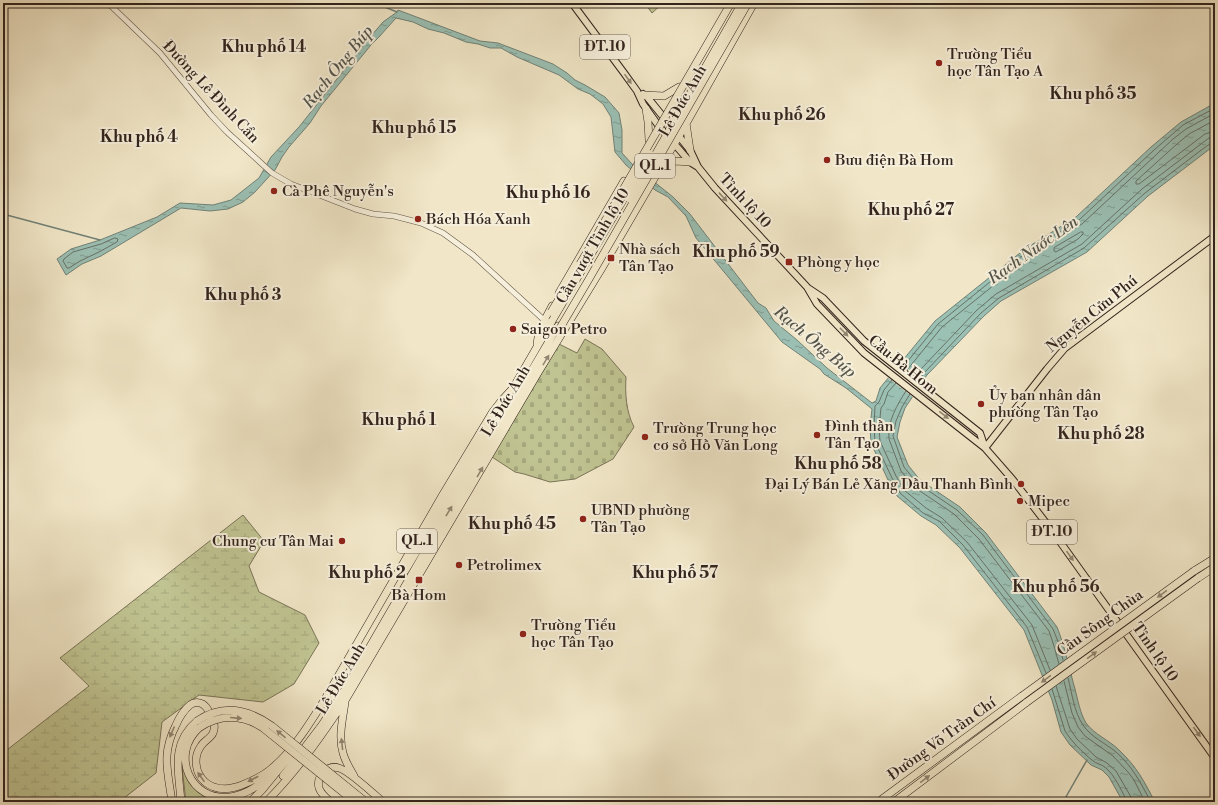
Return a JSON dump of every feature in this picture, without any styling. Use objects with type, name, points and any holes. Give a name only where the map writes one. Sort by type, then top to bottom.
[{"type":"highway","name":"Lê Đức Anh","points":[[266,802],[296,768],[326,729],[346,699],[521,402],[554,324],[618,192],[727,3]]},
{"type":"highway","name":"Cầu vượt Tỉnh lộ 10","points":[[548,343],[553,334],[554,324],[731,3]]},
{"type":"highway","name":"Cầu vượt Tỉnh lộ 10","points":[[554,324],[737,3]]},
{"type":"highway","name":"Cầu vượt Tỉnh lộ 10","points":[[554,324],[742,3]]},
{"type":"highway","name":"Cầu vượt Tỉnh lộ 10","points":[[537,346],[545,332],[554,324],[589,279],[748,3]]},
{"type":"highway","name":"Lê Đức Anh","points":[[250,802],[276,774],[303,739],[327,700],[482,430],[502,400],[514,387],[537,346],[539,331],[554,324],[602,268],[686,124],[754,3]]},
{"type":"highway","points":[[704,43],[708,51],[713,55],[724,55]]},
{"type":"highway","points":[[644,95],[664,96],[680,86],[686,94],[692,97],[701,97]]},
{"type":"highway","points":[[646,109],[649,140]]},
{"type":"highway","points":[[686,124],[690,150]]},
{"type":"highway","points":[[643,149],[655,153],[662,163],[680,161],[690,162]]},
{"type":"highway","points":[[618,192],[627,195],[638,207]]},
{"type":"highway","points":[[548,343],[554,324]]},
{"type":"highway","name":"Lê Đức Anh","points":[[261,802],[272,791],[308,744],[346,688],[548,343]]},
{"type":"highway","points":[[521,402],[529,376]]},
{"type":"highway","name":"Cầu Sông Chùa","points":[[1025,699],[1194,571],[1215,558]]},
{"type":"highway","name":"Cầu Sông Chùa","points":[[1025,699],[1215,567]]},
{"type":"highway","points":[[346,699],[341,742],[343,754],[356,780]]},
{"type":"highway","name":"Đường Võ Trần Chí","points":[[878,802],[1025,699]]},
{"type":"highway","name":"Đường Võ Trần Chí","points":[[894,802],[1025,699]]},
{"type":"highway","name":"Lê Đức Anh","points":[[172,802],[166,760],[168,746],[181,717],[190,706],[196,703],[203,704],[207,708],[212,718],[214,727],[213,734],[202,744],[198,751],[196,764],[198,772],[206,783],[214,787],[224,789],[236,787],[262,775],[274,766],[327,700]]},
{"type":"highway","points":[[181,802],[178,768],[181,742],[186,733],[210,714],[223,711],[240,711],[256,716],[272,726],[366,802]]},
{"type":"highway","points":[[276,774],[237,796],[213,796],[198,787],[192,780],[187,770],[185,760],[187,745],[198,724],[225,717],[242,718],[263,728],[355,802]]},
{"type":"highway","points":[[331,802],[319,789],[319,779],[323,773],[331,767],[345,771],[383,802]]},
{"type":"highway","points":[[205,792],[224,793],[236,787]]},
{"type":"main road","name":"Tỉnh lộ 10","points":[[572,3],[637,91],[646,109],[658,125],[690,162],[698,167]]},
{"type":"main road","name":"Tỉnh lộ 10","points":[[637,91],[644,95],[679,136],[690,150],[698,167],[716,188],[807,287],[817,304]]},
{"type":"main road","name":"Nguyễn Cửu Phú","points":[[985,448],[1065,348],[1215,236]]},
{"type":"main road","name":"Tỉnh lộ 10","points":[[807,287],[823,298]]},
{"type":"main road","name":"Cầu Bà Hom","points":[[823,298],[864,341],[980,433]]},
{"type":"main road","name":"Cầu Bà Hom","points":[[817,304],[864,352],[977,441]]},
{"type":"main road","name":"Tỉnh lộ 10","points":[[980,433],[985,448]]},
{"type":"main road","name":"Tỉnh lộ 10","points":[[977,441],[1013,480],[1053,532],[1215,758]]},
{"type":"street","name":"Đường Lê Đình Cẩn","points":[[108,3],[160,54],[227,132],[272,173],[291,184],[354,209],[373,214],[394,216],[421,223],[443,234],[478,259],[554,324]]},
{"type":"green space","points":[[647,3],[663,3],[652,13],[646,5]]},
{"type":"green space","points":[[585,339],[602,349],[626,377],[629,415],[634,427],[613,459],[575,479],[550,482],[515,472],[492,457],[559,344],[577,353]]},
{"type":"green space","points":[[243,515],[264,541],[249,566],[259,592],[305,615],[319,643],[294,684],[263,702],[199,695],[162,722],[156,773],[119,802],[3,802],[3,753],[89,686],[60,658]]},
{"type":"green space","points":[[183,751],[183,758],[203,794],[214,800],[234,800],[243,798],[239,802],[186,802],[182,767]]},
{"type":"water","name":"Rạch Nước Lên","points":[[398,10],[480,41],[498,43],[553,64],[575,80],[605,97],[619,113],[622,130],[622,153],[632,164],[673,197],[690,214],[758,303],[766,308],[774,321],[827,368],[872,403],[876,401],[880,388],[935,321],[1025,249],[1076,217],[1151,147],[1181,122],[1215,103],[1215,145],[1148,196],[1087,252],[1001,301],[984,316],[927,375],[905,408],[897,437],[908,465],[920,480],[960,507],[986,533],[1057,627],[1065,650],[1081,711],[1086,723],[1094,731],[1115,746],[1131,762],[1144,781],[1155,802],[1123,802],[1109,777],[1102,770],[1091,765],[1070,745],[1061,732],[1052,700],[1024,630],[960,548],[936,525],[921,516],[897,496],[871,443],[870,427],[872,409],[846,388],[824,374],[820,369],[782,342],[696,238],[686,216],[668,197],[655,190],[626,165],[615,152],[611,117],[603,104],[590,94],[578,89],[559,75],[517,57],[501,48],[490,48],[466,42],[444,33],[428,29],[413,22],[396,18],[371,45],[321,106],[310,123],[289,147],[275,170],[255,192],[243,202],[228,209],[210,211],[181,208],[101,256],[82,264],[66,275],[57,259],[71,249],[100,240],[157,217],[180,203],[213,205],[231,200],[259,178],[271,157],[299,127],[371,36],[383,22]]},
{"type":"pier","points":[[899,362],[925,382],[914,398],[887,377]]},
{"type":"waterway","points":[[375,3],[397,12]]},
{"type":"waterway","points":[[3,214],[100,240]]},
{"type":"waterway","points":[[1063,802],[1087,760]]},
{"type":"place","name":"Trường Tiểu học Tân Tạo A","points":[[939,63]]},
{"type":"place","name":"Bưu điện Bà Hom","points":[[827,160]]},
{"type":"place","name":"Cà Phê Nguyễn's","points":[[274,191]]},
{"type":"place","name":"Bách Hóa Xanh","points":[[418,219]]},
{"type":"place","name":"Nhà sách Tân Tạo","points":[[611,258]]},
{"type":"place","name":"Phòng y học","points":[[789,262]]},
{"type":"place","name":"Saigon Petro","points":[[513,329]]},
{"type":"place","name":"Ủy ban nhân dân phường Tân Tạo","points":[[981,404]]},
{"type":"place","name":"Đình thần Tân Tạo","points":[[817,435]]},
{"type":"place","name":"Trường Trung học cơ sở Hồ Văn Long","points":[[645,437]]},
{"type":"place","name":"Đại Lý Bán Lẻ Xăng Dầu Thanh Bình","points":[[1021,484]]},
{"type":"place","name":"Mipec","points":[[1020,501]]},
{"type":"place","name":"UBND phường Tân Tạo","points":[[583,519]]},
{"type":"place","name":"Chung cư Tân Mai","points":[[342,541]]},
{"type":"place","name":"Petrolimex","points":[[459,565]]},
{"type":"place","name":"Bà Hom","points":[[419,580]]},
{"type":"place","name":"Trường Tiểu học Tân Tạo","points":[[523,634]]},
{"type":"district","name":"Khu phố 14","points":[[264,47]]},
{"type":"district","name":"Khu phố 35","points":[[1093,94]]},
{"type":"district","name":"Khu phố 26","points":[[782,115]]},
{"type":"district","name":"Khu phố 15","points":[[414,128]]},
{"type":"district","name":"Khu phố 4","points":[[139,137]]},
{"type":"district","name":"Khu phố 16","points":[[548,193]]},
{"type":"district","name":"Khu phố 27","points":[[911,210]]},
{"type":"district","name":"Khu phố 59","points":[[736,252]]},
{"type":"district","name":"Khu phố 3","points":[[243,295]]},
{"type":"district","name":"Khu phố 1","points":[[399,420]]},
{"type":"district","name":"Khu phố 28","points":[[1101,434]]},
{"type":"district","name":"Khu phố 58","points":[[838,464]]},
{"type":"district","name":"Khu phố 45","points":[[512,524]]},
{"type":"district","name":"Khu phố 2","points":[[367,573]]},
{"type":"district","name":"Khu phố 57","points":[[675,573]]},
{"type":"district","name":"Khu phố 56","points":[[1056,587]]},
{"type":"water label","name":"Rạch Ông Búp","points":[[338,67]]},
{"type":"water label","name":"Rạch Ông Búp","points":[[815,342]]}]
